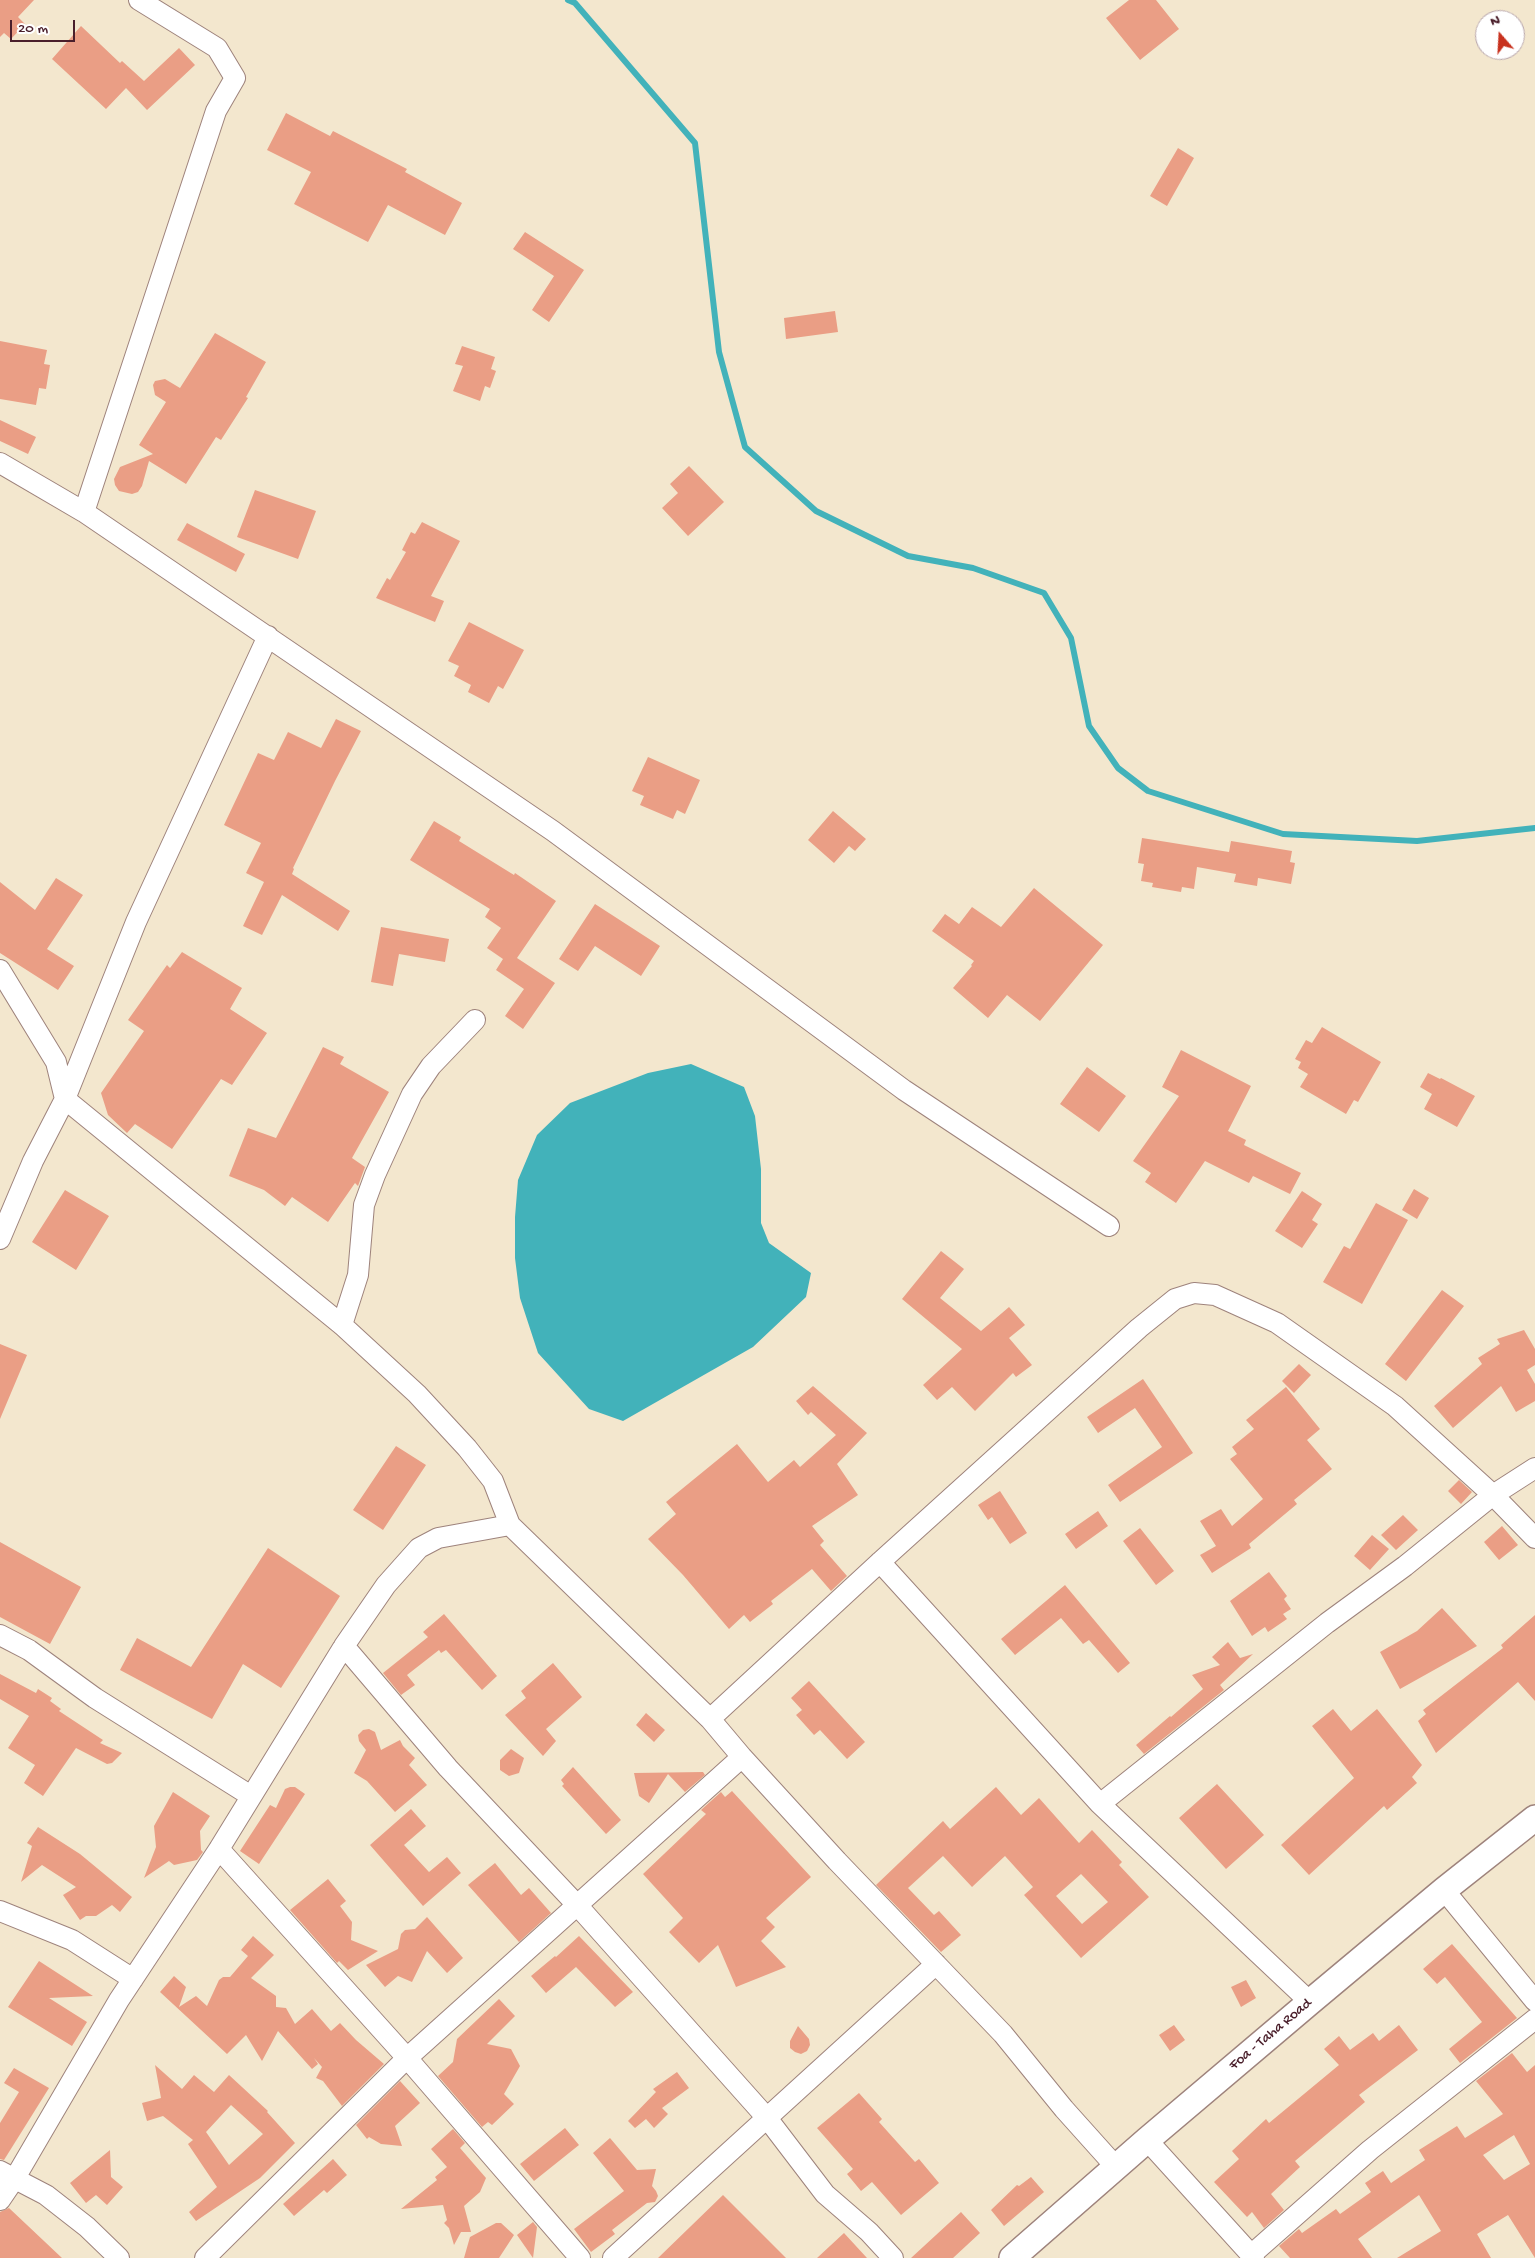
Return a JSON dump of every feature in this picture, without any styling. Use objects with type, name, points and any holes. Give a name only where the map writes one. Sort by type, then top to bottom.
[{"type":"street","points":[[84,512],[216,111],[235,78],[218,48],[139,0]]},
{"type":"street","points":[[0,463],[84,512],[552,831],[904,1090],[1109,1226]]},
{"type":"street","points":[[0,1239],[33,1162],[65,1099],[136,922],[268,636]]},
{"type":"street","points":[[0,970],[4,973],[56,1062],[65,1099],[342,1325],[417,1394],[467,1448],[494,1481],[510,1526],[710,1719],[837,1861],[1003,2034],[1064,2109],[1116,2167]]},
{"type":"street","points":[[342,1325],[358,1275],[364,1205],[375,1175],[412,1094],[431,1066],[475,1020]]},
{"type":"street","points":[[710,1719],[880,1562],[1139,1328],[1175,1299],[1194,1293],[1215,1295],[1276,1323],[1395,1406],[1493,1496],[1535,1538]]},
{"type":"street","points":[[1100,1804],[1327,1623],[1405,1566],[1493,1496],[1535,1468]]},
{"type":"street","points":[[0,2200],[7,2175],[219,1849],[344,1646],[386,1585],[419,1548],[438,1538],[510,1526]]},
{"type":"street","points":[[880,1562],[1100,1804],[1310,2002]]},
{"type":"street","points":[[0,1635],[29,1650],[95,1698],[251,1796]]},
{"type":"street","points":[[344,1646],[448,1768],[577,1905],[767,2118],[825,2194],[869,2232],[892,2258]]},
{"type":"street","points":[[206,2258],[407,2058],[742,1757]]},
{"type":"street","name":"Foa - Taha Road","points":[[1012,2258],[1147,2140],[1310,2002],[1444,1890],[1535,1818]]},
{"type":"street","points":[[219,1849],[407,2058],[580,2258]]},
{"type":"street","points":[[1444,1890],[1535,2001]]},
{"type":"street","points":[[0,1911],[7,1916],[72,1940],[133,1979]]},
{"type":"street","points":[[613,2258],[936,1964]]},
{"type":"street","points":[[1147,2140],[1253,2256],[1370,2150],[1535,2019]]},
{"type":"street","points":[[7,2175],[46,2195],[88,2227],[119,2258]]},
{"type":"water","points":[[691,1064],[744,1087],[755,1116],[761,1169],[761,1223],[769,1243],[811,1273],[806,1297],[753,1347],[623,1421],[589,1409],[538,1353],[520,1298],[515,1258],[515,1217],[518,1180],[537,1135],[570,1103],[648,1073]]},
{"type":"building","points":[[0,0],[34,0],[18,17],[25,24],[11,39],[4,33],[0,37]]},
{"type":"building","points":[[1129,0],[1156,0],[1179,29],[1140,60],[1106,18]]},
{"type":"building","points":[[81,26],[120,63],[122,61],[144,81],[179,48],[195,65],[147,110],[126,88],[106,109],[52,59]]},
{"type":"building","points":[[286,113],[330,136],[333,131],[407,169],[405,172],[462,203],[445,235],[388,205],[368,242],[294,204],[311,172],[267,150]]},
{"type":"building","points":[[1178,148],[1194,158],[1167,206],[1150,196]]},
{"type":"building","points":[[525,232],[584,270],[549,322],[532,310],[554,276],[513,249]]},
{"type":"building","points":[[835,311],[838,332],[786,339],[784,318]]},
{"type":"building","points":[[215,333],[266,362],[246,397],[248,398],[221,440],[216,437],[186,484],[149,461],[142,486],[138,492],[132,494],[119,491],[114,479],[120,467],[153,454],[139,445],[166,402],[155,395],[153,385],[155,381],[165,379],[180,388]]},
{"type":"building","points":[[0,341],[47,350],[44,364],[50,365],[46,389],[39,388],[36,405],[0,399]]},
{"type":"building","points":[[462,346],[495,357],[491,369],[496,371],[490,388],[485,386],[480,401],[453,391],[463,366],[455,364]]},
{"type":"building","points":[[0,420],[36,437],[28,454],[0,441]]},
{"type":"building","points":[[689,466],[724,502],[688,536],[662,508],[678,493],[670,484]]},
{"type":"building","points":[[255,490],[316,511],[298,559],[237,537]]},
{"type":"building","points":[[422,522],[460,541],[431,596],[444,601],[435,622],[376,598],[387,578],[390,580],[406,552],[402,550],[411,532],[415,534]]},
{"type":"building","points":[[187,523],[245,554],[236,572],[177,540]]},
{"type":"building","points":[[469,622],[524,650],[503,689],[498,686],[489,703],[468,692],[471,685],[454,676],[459,666],[448,661]]},
{"type":"building","points":[[336,719],[361,731],[293,868],[292,874],[350,911],[338,931],[282,895],[262,935],[243,926],[264,882],[246,873],[261,843],[224,825],[258,753],[274,760],[288,732],[321,748]]},
{"type":"building","points":[[648,757],[700,780],[685,814],[677,810],[673,819],[640,805],[644,796],[632,791]]},
{"type":"building","points":[[833,811],[866,839],[855,851],[849,846],[834,863],[808,840]]},
{"type":"building","points":[[434,821],[461,837],[459,841],[514,875],[515,873],[556,901],[517,958],[555,983],[523,1029],[505,1016],[524,989],[496,970],[503,959],[487,948],[501,928],[485,917],[490,909],[410,860]]},
{"type":"building","points":[[1142,838],[1229,852],[1231,841],[1292,851],[1290,862],[1295,863],[1291,884],[1258,878],[1257,886],[1234,882],[1236,874],[1197,867],[1194,889],[1182,887],[1181,892],[1152,887],[1153,883],[1141,881],[1144,864],[1138,863]]},
{"type":"building","points":[[56,878],[83,895],[47,949],[74,966],[58,990],[0,953],[0,882],[35,910]]},
{"type":"building","points":[[1034,888],[1103,945],[1040,1021],[1007,995],[988,1018],[953,988],[974,961],[932,931],[945,914],[959,924],[972,907],[1001,927]]},
{"type":"building","points":[[595,904],[660,946],[641,976],[595,946],[578,971],[559,959]]},
{"type":"building","points":[[381,927],[449,939],[445,962],[399,954],[393,986],[371,982]]},
{"type":"building","points":[[182,952],[242,988],[230,1009],[267,1033],[232,1085],[221,1079],[172,1149],[135,1124],[127,1133],[108,1115],[101,1093],[144,1031],[128,1020],[167,965],[170,968]]},
{"type":"building","points":[[1322,1027],[1381,1062],[1358,1102],[1354,1100],[1346,1114],[1300,1087],[1308,1074],[1298,1068],[1301,1062],[1295,1059],[1306,1040],[1312,1043]]},
{"type":"building","points":[[323,1047],[344,1057],[340,1064],[389,1092],[352,1158],[365,1167],[358,1186],[355,1183],[328,1222],[292,1197],[285,1206],[264,1190],[229,1176],[248,1128],[276,1138]]},
{"type":"building","points":[[1181,1050],[1251,1086],[1228,1131],[1246,1140],[1244,1145],[1301,1173],[1290,1194],[1253,1176],[1249,1183],[1205,1161],[1176,1203],[1145,1182],[1151,1173],[1133,1161],[1179,1096],[1162,1087]]},
{"type":"building","points":[[1087,1067],[1126,1096],[1099,1132],[1060,1104]]},
{"type":"building","points":[[1428,1073],[1475,1096],[1457,1127],[1424,1109],[1432,1094],[1420,1087]]},
{"type":"building","points":[[1414,1189],[1429,1198],[1417,1219],[1402,1210]]},
{"type":"building","points":[[65,1190],[109,1216],[76,1270],[32,1242]]},
{"type":"building","points":[[1302,1191],[1322,1204],[1312,1220],[1318,1224],[1302,1248],[1275,1231]]},
{"type":"building","points":[[1376,1203],[1408,1220],[1362,1304],[1323,1282],[1344,1246],[1350,1249]]},
{"type":"building","points":[[941,1251],[964,1269],[940,1298],[981,1331],[1009,1307],[1025,1325],[1009,1338],[1032,1365],[1016,1377],[1013,1373],[975,1411],[952,1387],[937,1400],[923,1385],[962,1349],[902,1299]]},
{"type":"building","points":[[1442,1290],[1464,1306],[1406,1381],[1385,1364]]},
{"type":"building","points":[[1524,1330],[1535,1349],[1535,1365],[1527,1370],[1535,1384],[1535,1401],[1516,1412],[1501,1386],[1453,1428],[1434,1406],[1482,1364],[1478,1358],[1500,1344],[1497,1339]]},
{"type":"building","points":[[0,1344],[27,1355],[0,1419]]},
{"type":"building","points":[[1299,1364],[1311,1375],[1294,1393],[1282,1381]]},
{"type":"building","points":[[1143,1379],[1193,1453],[1120,1502],[1108,1485],[1162,1447],[1135,1408],[1098,1433],[1087,1417]]},
{"type":"building","points":[[813,1386],[867,1433],[837,1464],[858,1495],[812,1526],[824,1541],[820,1545],[847,1576],[831,1591],[812,1569],[771,1601],[773,1604],[750,1622],[744,1615],[729,1629],[683,1575],[648,1539],[676,1514],[666,1502],[737,1444],[768,1482],[794,1460],[800,1467],[836,1435],[811,1412],[808,1415],[796,1401]]},
{"type":"building","points":[[1286,1387],[1320,1429],[1307,1440],[1332,1469],[1294,1500],[1297,1504],[1249,1544],[1251,1548],[1212,1573],[1200,1555],[1216,1546],[1200,1521],[1221,1509],[1232,1526],[1263,1499],[1230,1459],[1237,1454],[1232,1447],[1254,1429],[1246,1420]]},
{"type":"building","points":[[396,1446],[426,1465],[383,1530],[353,1510]]},
{"type":"building","points":[[1459,1480],[1472,1492],[1461,1504],[1448,1491]]},
{"type":"building","points":[[1000,1491],[1027,1533],[1010,1544],[992,1517],[988,1520],[978,1505]]},
{"type":"building","points":[[1098,1511],[1108,1526],[1076,1549],[1065,1534]]},
{"type":"building","points":[[1403,1515],[1418,1530],[1396,1550],[1381,1535]]},
{"type":"building","points":[[1502,1526],[1518,1545],[1499,1560],[1484,1542]]},
{"type":"building","points":[[1140,1528],[1174,1571],[1156,1585],[1123,1541]]},
{"type":"building","points":[[1372,1535],[1389,1549],[1370,1570],[1354,1556]]},
{"type":"building","points":[[0,1542],[81,1587],[50,1644],[0,1617]]},
{"type":"building","points":[[268,1548],[340,1596],[281,1688],[243,1664],[212,1719],[120,1670],[137,1638],[191,1667]]},
{"type":"building","points":[[1269,1572],[1287,1596],[1284,1599],[1291,1609],[1283,1614],[1287,1619],[1268,1632],[1265,1627],[1252,1636],[1230,1601]]},
{"type":"building","points":[[1065,1585],[1130,1663],[1118,1673],[1089,1640],[1083,1644],[1061,1618],[1015,1655],[1001,1639]]},
{"type":"building","points":[[1442,1608],[1477,1646],[1400,1689],[1380,1652],[1417,1631]]},
{"type":"building","points":[[444,1614],[497,1676],[482,1690],[446,1650],[441,1653],[439,1650],[407,1675],[415,1685],[401,1695],[383,1673],[428,1637],[423,1632]]},
{"type":"building","points":[[1535,1615],[1535,1701],[1518,1682],[1436,1753],[1418,1721],[1426,1714],[1423,1710],[1503,1648],[1501,1645]]},
{"type":"building","points":[[1228,1642],[1240,1658],[1253,1654],[1220,1685],[1224,1690],[1144,1754],[1136,1745],[1203,1689],[1192,1675],[1220,1665],[1212,1657]]},
{"type":"building","points":[[553,1663],[582,1697],[546,1729],[556,1741],[543,1756],[505,1715],[526,1698],[521,1691]]},
{"type":"building","points":[[0,1674],[36,1693],[38,1689],[52,1698],[50,1701],[61,1709],[59,1711],[103,1740],[100,1743],[122,1753],[112,1763],[107,1764],[76,1748],[43,1796],[24,1783],[35,1765],[8,1748],[29,1716],[0,1699]]},
{"type":"building","points":[[809,1681],[865,1742],[847,1759],[820,1730],[814,1735],[796,1715],[802,1710],[791,1698]]},
{"type":"building","points":[[1333,1709],[1351,1731],[1377,1709],[1422,1765],[1412,1777],[1417,1783],[1387,1810],[1384,1806],[1309,1875],[1281,1845],[1354,1778],[1312,1726]]},
{"type":"building","points":[[646,1713],[665,1730],[654,1742],[636,1725]]},
{"type":"building","points":[[369,1729],[375,1732],[381,1750],[400,1740],[403,1746],[415,1758],[409,1765],[427,1785],[395,1812],[367,1781],[354,1773],[366,1750],[359,1741],[358,1735],[363,1730]]},
{"type":"building","points":[[511,1749],[524,1758],[519,1773],[509,1776],[500,1770],[500,1760]]},
{"type":"building","points":[[573,1767],[621,1820],[606,1834],[562,1786],[564,1784],[561,1780]]},
{"type":"building","points":[[703,1772],[705,1775],[685,1792],[668,1774],[649,1803],[639,1796],[634,1773]]},
{"type":"building","points":[[1217,1784],[1264,1835],[1226,1869],[1179,1818]]},
{"type":"building","points":[[295,1787],[305,1794],[259,1864],[240,1851],[270,1805],[276,1808],[285,1789]]},
{"type":"building","points":[[996,1787],[1021,1815],[1039,1798],[1079,1843],[1092,1830],[1122,1862],[1119,1865],[1149,1897],[1081,1958],[1024,1895],[1033,1887],[1005,1856],[972,1887],[943,1856],[908,1888],[934,1915],[939,1911],[961,1935],[941,1952],[876,1885],[943,1821],[950,1829]],"holes":[[[1081,1874],[1108,1902],[1082,1924],[1056,1896]]]},
{"type":"building","points":[[732,1791],[811,1877],[766,1918],[775,1927],[761,1941],[786,1967],[736,1987],[718,1945],[699,1963],[669,1932],[683,1918],[643,1874],[706,1814],[701,1810],[721,1792],[725,1797]]},
{"type":"building","points":[[173,1792],[210,1816],[200,1831],[201,1850],[203,1852],[197,1860],[174,1865],[169,1861],[144,1878],[156,1847],[154,1826]]},
{"type":"building","points":[[411,1809],[426,1826],[404,1845],[429,1872],[447,1857],[461,1873],[423,1906],[370,1845]]},
{"type":"building","points":[[38,1827],[80,1854],[132,1897],[120,1912],[112,1905],[96,1916],[86,1916],[80,1920],[63,1895],[76,1887],[42,1865],[21,1882],[32,1846],[27,1843]]},
{"type":"building","points":[[495,1863],[521,1895],[529,1888],[551,1913],[519,1942],[468,1885]]},
{"type":"building","points":[[328,1879],[346,1901],[340,1906],[352,1922],[351,1940],[378,1951],[348,1970],[339,1961],[337,1963],[290,1910]]},
{"type":"building","points":[[427,1917],[463,1958],[447,1973],[427,1951],[412,1982],[398,1976],[385,1987],[366,1965],[398,1949],[401,1934],[405,1930],[415,1929]]},
{"type":"building","points":[[253,1936],[274,1955],[251,1978],[276,1996],[276,2007],[286,2008],[295,2024],[312,2009],[331,2031],[340,2023],[356,2040],[384,2064],[342,2106],[323,2081],[316,2078],[322,2067],[314,2058],[318,2064],[312,2069],[278,2031],[262,2061],[246,2035],[227,2054],[160,1992],[174,1976],[186,1987],[179,2007],[196,1996],[207,2006],[219,1980],[223,1977],[230,1977],[248,1956],[241,1950]]},
{"type":"building","points":[[579,1936],[633,1992],[615,2007],[576,1967],[546,1993],[531,1976]]},
{"type":"building","points":[[1452,1944],[1517,2018],[1460,2063],[1449,2049],[1482,2022],[1445,1977],[1437,1984],[1423,1969]]},
{"type":"building","points":[[39,1961],[93,1996],[49,1998],[87,2022],[72,2046],[8,2007]]},
{"type":"building","points":[[1246,1980],[1256,1998],[1241,2007],[1231,1987]]},
{"type":"building","points":[[499,1999],[515,2016],[487,2044],[511,2049],[520,2066],[504,2094],[514,2104],[492,2125],[488,2122],[482,2127],[438,2076],[453,2062],[457,2039]]},
{"type":"building","points":[[1174,2025],[1185,2040],[1170,2051],[1159,2035]]},
{"type":"building","points":[[1399,2025],[1418,2050],[1359,2095],[1365,2102],[1295,2161],[1300,2167],[1271,2194],[1284,2210],[1264,2228],[1252,2212],[1247,2217],[1214,2182],[1239,2159],[1232,2151],[1266,2119],[1269,2123],[1339,2065],[1324,2049],[1339,2036],[1350,2050],[1373,2033],[1379,2041]]},
{"type":"building","points":[[798,2026],[809,2039],[810,2045],[807,2051],[801,2054],[790,2048],[790,2041]]},
{"type":"building","points":[[1512,2053],[1527,2072],[1535,2065],[1535,2258],[1508,2215],[1477,2234],[1491,2258],[1397,2258],[1441,2231],[1419,2195],[1358,2239],[1372,2258],[1290,2258],[1279,2246],[1299,2229],[1302,2233],[1336,2209],[1340,2214],[1371,2192],[1365,2183],[1383,2171],[1391,2183],[1425,2160],[1419,2150],[1457,2126],[1465,2138],[1503,2114],[1476,2081]],"holes":[[[1514,2135],[1530,2164],[1504,2180],[1483,2155]]]},
{"type":"building","points":[[155,2065],[182,2089],[194,2075],[214,2092],[229,2075],[268,2111],[295,2143],[260,2178],[196,2221],[189,2212],[217,2187],[188,2144],[193,2140],[163,2116],[147,2121],[142,2103],[161,2098]],"holes":[[[231,2105],[263,2134],[229,2165],[206,2132]]]},
{"type":"building","points":[[14,2068],[49,2088],[4,2160],[0,2159],[0,2123],[19,2092],[4,2083]]},
{"type":"building","points":[[677,2072],[689,2088],[662,2108],[668,2114],[654,2128],[646,2119],[635,2128],[628,2121],[656,2092],[653,2089]]},
{"type":"building","points":[[400,2081],[420,2103],[395,2126],[402,2146],[381,2144],[369,2137],[367,2139],[356,2125]]},
{"type":"building","points":[[859,2093],[882,2119],[879,2122],[915,2162],[919,2159],[939,2183],[901,2215],[872,2182],[861,2191],[847,2174],[853,2169],[817,2128]]},
{"type":"building","points":[[565,2128],[579,2145],[534,2181],[520,2164]]},
{"type":"building","points":[[453,2129],[465,2143],[460,2148],[486,2178],[480,2192],[464,2206],[471,2232],[461,2232],[454,2245],[449,2228],[444,2223],[447,2220],[443,2205],[401,2209],[437,2180],[435,2177],[447,2167],[431,2149]]},
{"type":"building","points":[[610,2138],[637,2170],[656,2169],[652,2186],[658,2196],[655,2202],[647,2203],[612,2230],[615,2234],[591,2252],[574,2229],[624,2191],[593,2153]]},
{"type":"building","points":[[110,2150],[111,2177],[123,2187],[107,2205],[96,2195],[86,2203],[70,2183]]},
{"type":"building","points":[[333,2159],[347,2175],[327,2193],[324,2190],[294,2216],[283,2204]]},
{"type":"building","points":[[1031,2177],[1044,2192],[1004,2226],[991,2210],[1017,2185],[1019,2186]]},
{"type":"building","points":[[723,2195],[786,2258],[658,2258]]},
{"type":"building","points":[[9,2208],[62,2258],[0,2258],[0,2212]]},
{"type":"building","points":[[961,2212],[980,2233],[953,2258],[911,2258]]},
{"type":"building","points":[[533,2222],[537,2227],[533,2258],[517,2235]]},
{"type":"building","points":[[496,2223],[501,2223],[514,2235],[499,2258],[464,2258],[470,2237]]},
{"type":"building","points":[[844,2233],[867,2258],[817,2258]]},
{"type":"waterway","points":[[568,0],[575,3],[695,143],[719,352],[745,447],[816,511],[908,556],[973,568],[1044,593],[1071,638],[1089,726],[1118,768],[1148,791],[1283,834],[1417,841],[1535,828]]}]
